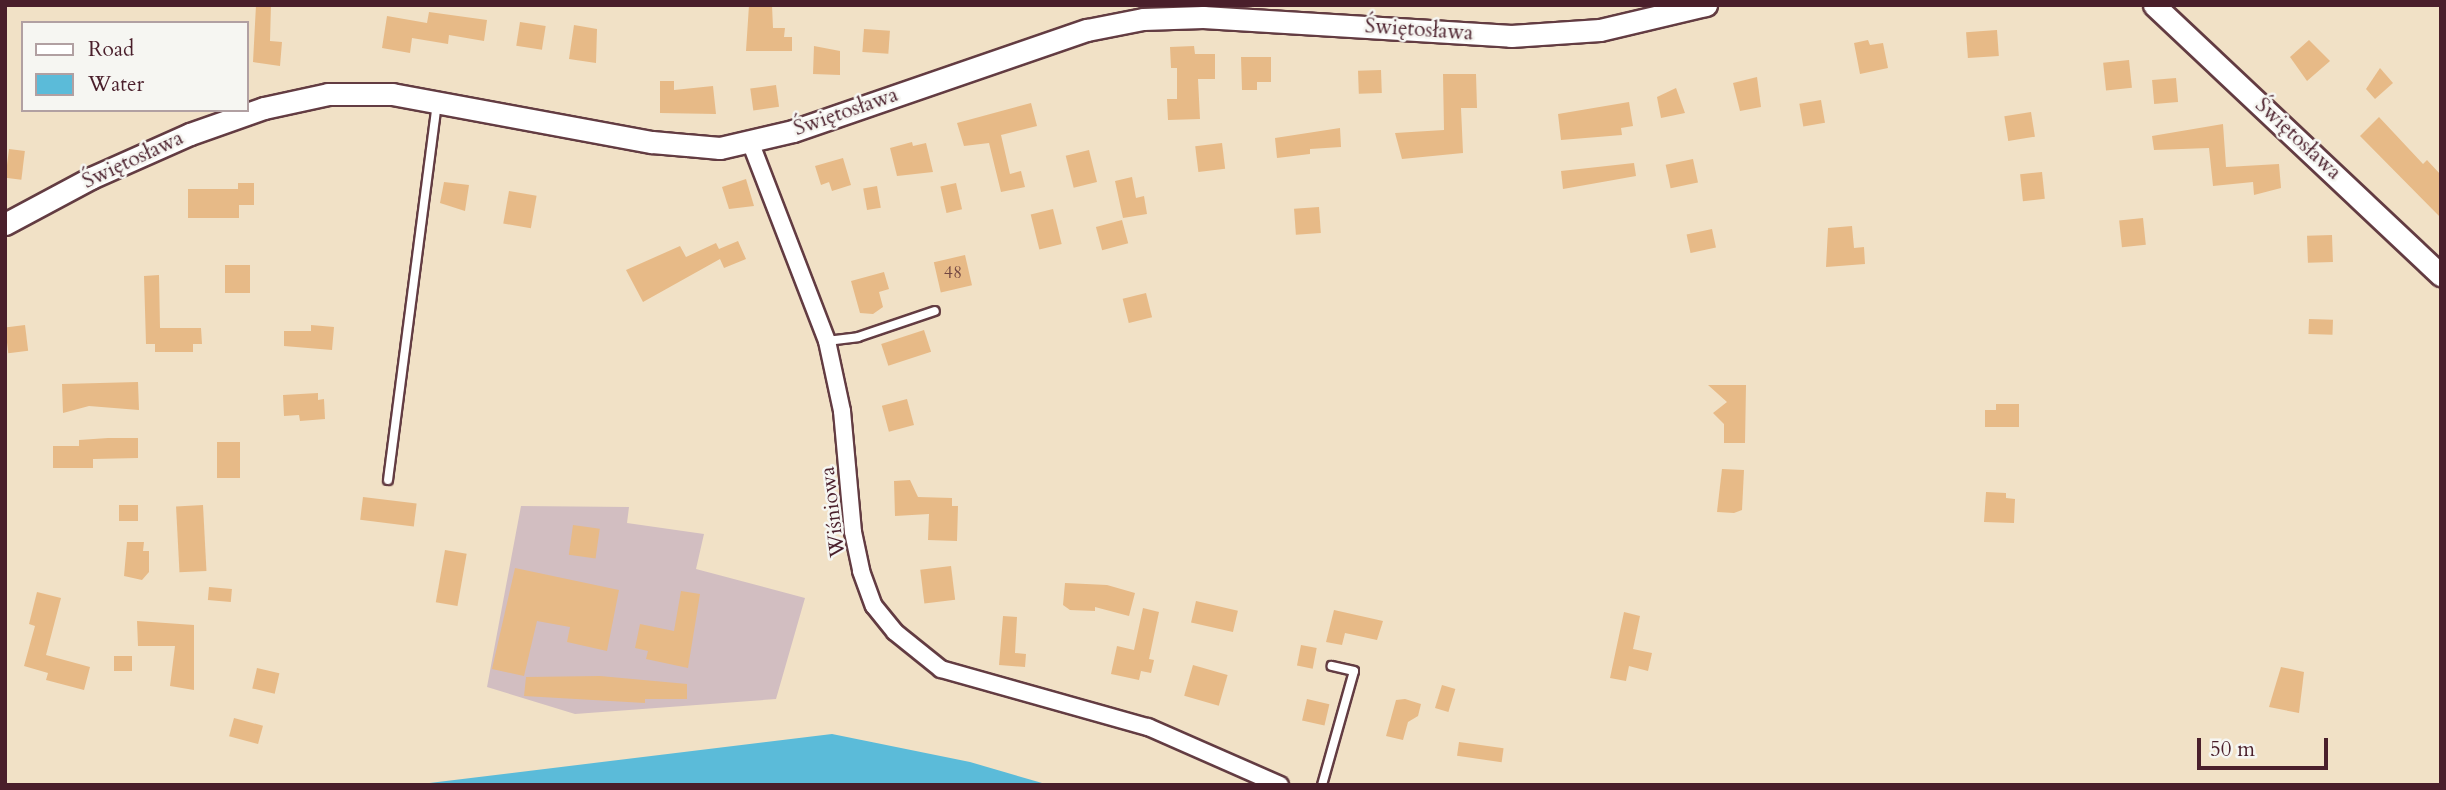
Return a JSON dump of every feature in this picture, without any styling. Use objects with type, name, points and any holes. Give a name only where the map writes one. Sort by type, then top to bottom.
[{"type":"street","name":"Świętosława","points":[[5,223],[148,151],[264,108],[328,94],[365,92],[438,101],[687,147],[751,144],[1065,37],[1143,19],[1203,17],[1511,36],[1600,30],[1706,5]]},
{"type":"street","name":"Świętosława","points":[[2154,5],[2441,275]]},
{"type":"street","name":"Wiśniowa","points":[[751,144],[827,341],[842,411],[853,532],[862,571],[874,606],[895,632],[941,669],[1148,727],[1280,785]]},
{"type":"lane","points":[[388,480],[438,101]]},
{"type":"lane","points":[[827,341],[858,337],[935,311]]},
{"type":"lane","points":[[1322,785],[1354,671],[1332,666]]},
{"type":"shaded area","points":[[521,506],[629,507],[627,523],[704,534],[696,569],[805,598],[776,699],[575,714],[487,687]]},
{"type":"water","points":[[832,734],[970,762],[1049,785],[413,785]]},
{"type":"building","points":[[256,5],[271,5],[270,41],[282,42],[280,66],[253,62]]},
{"type":"building","points":[[749,5],[772,5],[773,28],[785,28],[784,37],[792,37],[792,51],[746,51]]},
{"type":"building","points":[[429,12],[487,20],[484,41],[449,35],[448,44],[412,38],[410,53],[382,48],[387,16],[427,23]]},
{"type":"building","points":[[520,22],[546,26],[542,50],[516,46]]},
{"type":"building","points":[[574,25],[597,29],[596,63],[569,59]]},
{"type":"building","points":[[864,29],[890,31],[888,54],[862,52]]},
{"type":"building","points":[[1997,30],[1999,56],[1968,58],[1966,32]]},
{"type":"building","points":[[1868,40],[1870,45],[1883,43],[1888,68],[1860,74],[1854,43]]},
{"type":"building","points":[[2309,40],[2330,61],[2307,81],[2290,57]]},
{"type":"building","points":[[814,46],[840,51],[840,75],[813,74]]},
{"type":"building","points":[[1194,46],[1195,54],[1215,54],[1215,79],[1198,79],[1200,119],[1168,120],[1167,99],[1177,99],[1177,68],[1171,68],[1170,47]]},
{"type":"building","points":[[1241,57],[1271,57],[1271,82],[1257,82],[1257,90],[1242,90]]},
{"type":"building","points":[[2129,60],[2132,88],[2106,91],[2103,63]]},
{"type":"building","points":[[2380,68],[2393,83],[2375,99],[2366,89]]},
{"type":"building","points":[[1381,70],[1382,93],[1359,94],[1358,71]]},
{"type":"building","points":[[1443,74],[1476,74],[1477,108],[1461,108],[1463,153],[1402,159],[1395,133],[1444,130]]},
{"type":"building","points":[[1757,77],[1761,107],[1740,111],[1733,83]]},
{"type":"building","points":[[2176,78],[2178,102],[2154,104],[2152,80]]},
{"type":"building","points":[[660,81],[674,81],[674,90],[713,86],[716,114],[660,113]]},
{"type":"building","points":[[776,85],[779,107],[753,110],[750,89]]},
{"type":"building","points":[[1676,88],[1685,113],[1661,118],[1657,97]]},
{"type":"building","points":[[1821,100],[1825,123],[1803,126],[1799,104]]},
{"type":"building","points":[[1629,102],[1633,126],[1621,128],[1622,135],[1561,140],[1558,114]]},
{"type":"building","points":[[1031,103],[1037,126],[1001,135],[1010,174],[1021,171],[1025,187],[1001,192],[989,143],[964,146],[957,123]]},
{"type":"building","points":[[2031,112],[2035,137],[2008,141],[2004,116]]},
{"type":"building","points":[[2379,117],[2423,164],[2427,160],[2441,175],[2441,218],[2360,136]]},
{"type":"building","points":[[2223,124],[2226,167],[2279,164],[2281,188],[2254,195],[2253,182],[2213,186],[2209,148],[2154,150],[2152,136]]},
{"type":"building","points":[[1340,128],[1341,147],[1310,149],[1310,154],[1277,158],[1275,138]]},
{"type":"building","points":[[912,142],[913,146],[926,143],[933,172],[897,176],[890,148]]},
{"type":"building","points":[[1222,143],[1225,169],[1198,172],[1195,146]]},
{"type":"building","points":[[9,149],[25,151],[21,180],[5,178]]},
{"type":"building","points":[[1089,150],[1097,182],[1074,188],[1066,156]]},
{"type":"building","points":[[843,158],[851,185],[832,191],[829,182],[821,185],[815,166]]},
{"type":"building","points":[[1693,159],[1698,182],[1671,188],[1666,165]]},
{"type":"building","points":[[1634,163],[1636,176],[1563,189],[1561,171]]},
{"type":"building","points":[[2042,172],[2045,199],[2023,201],[2020,174]]},
{"type":"building","points":[[1132,177],[1136,198],[1144,196],[1147,214],[1123,218],[1115,181]]},
{"type":"building","points":[[746,179],[754,206],[729,209],[722,187]]},
{"type":"building","points":[[444,182],[469,185],[465,211],[440,203]]},
{"type":"building","points":[[238,183],[254,183],[254,205],[239,205],[239,218],[188,218],[188,189],[238,189]]},
{"type":"building","points":[[956,183],[962,209],[946,213],[940,187]]},
{"type":"building","points":[[877,186],[881,208],[867,210],[863,188]]},
{"type":"building","points":[[509,191],[537,196],[531,228],[503,223]]},
{"type":"building","points":[[1319,207],[1321,233],[1296,235],[1294,209]]},
{"type":"building","points":[[1053,209],[1062,244],[1039,249],[1031,215]]},
{"type":"building","points":[[2143,218],[2146,245],[2122,247],[2119,221]]},
{"type":"building","points":[[1122,220],[1128,243],[1102,250],[1096,227]]},
{"type":"building","points":[[1852,226],[1854,248],[1864,247],[1865,264],[1826,267],[1828,228]]},
{"type":"building","points":[[1712,229],[1716,248],[1691,253],[1687,234]]},
{"type":"building","points":[[2332,235],[2333,262],[2308,263],[2307,236]]},
{"type":"building","points":[[738,241],[746,259],[724,268],[720,259],[643,302],[626,270],[680,246],[686,257],[716,243],[719,249]]},
{"type":"building","points":[[965,255],[972,285],[941,292],[934,262]]},
{"type":"building","points":[[225,265],[250,265],[250,293],[225,293]]},
{"type":"building","points":[[884,272],[889,289],[879,292],[883,307],[873,314],[860,313],[851,281]]},
{"type":"building","points":[[159,275],[160,328],[201,328],[202,344],[193,344],[193,352],[155,352],[155,344],[146,344],[144,276]]},
{"type":"building","points":[[1146,293],[1152,317],[1129,323],[1123,299]]},
{"type":"building","points":[[2309,319],[2333,320],[2332,335],[2308,334]]},
{"type":"building","points":[[25,325],[28,351],[8,353],[5,327]]},
{"type":"building","points":[[311,325],[334,327],[332,350],[284,346],[284,331],[311,331]]},
{"type":"building","points":[[924,330],[931,352],[888,366],[881,344]]},
{"type":"building","points":[[138,382],[139,410],[89,406],[63,413],[62,384]]},
{"type":"building","points":[[1708,385],[1746,385],[1745,443],[1724,443],[1724,424],[1713,413],[1727,402]]},
{"type":"building","points":[[318,393],[318,400],[324,399],[325,419],[300,421],[299,415],[284,416],[283,395]]},
{"type":"building","points":[[907,399],[914,425],[889,432],[882,406]]},
{"type":"building","points":[[1996,404],[2019,404],[2019,427],[1985,427],[1985,410],[1996,410]]},
{"type":"building","points":[[138,438],[138,458],[93,459],[93,468],[53,468],[53,446],[79,446],[79,440]]},
{"type":"building","points":[[217,442],[240,442],[240,478],[217,478]]},
{"type":"building","points":[[1722,469],[1744,470],[1742,510],[1734,513],[1717,512]]},
{"type":"building","points":[[910,480],[918,497],[952,498],[952,506],[958,506],[957,541],[928,540],[929,514],[895,516],[894,481]]},
{"type":"building","points":[[1986,492],[2006,493],[2006,498],[2015,499],[2014,523],[1984,522]]},
{"type":"building","points":[[363,497],[417,504],[414,526],[360,520]]},
{"type":"building","points":[[119,505],[138,505],[138,521],[119,521]]},
{"type":"building","points":[[203,505],[206,571],[179,572],[176,506]]},
{"type":"building","points":[[573,525],[600,529],[596,558],[569,555]]},
{"type":"building","points":[[127,542],[144,542],[143,551],[149,551],[149,572],[142,580],[124,576]]},
{"type":"building","points":[[445,550],[467,554],[457,606],[436,602]]},
{"type":"building","points":[[951,566],[955,600],[924,604],[920,570]]},
{"type":"building","points":[[515,568],[619,590],[607,651],[567,642],[570,627],[537,621],[524,676],[492,669]]},
{"type":"building","points":[[1065,583],[1107,585],[1135,593],[1129,616],[1095,607],[1095,611],[1070,610],[1063,605]]},
{"type":"building","points":[[209,587],[232,589],[231,602],[208,600]]},
{"type":"building","points":[[681,591],[700,594],[688,668],[646,659],[648,651],[635,648],[640,624],[674,631]]},
{"type":"building","points":[[37,592],[61,598],[46,655],[90,667],[84,690],[46,680],[48,673],[24,666],[35,626],[29,624]]},
{"type":"building","points":[[1196,601],[1238,611],[1233,632],[1191,622]]},
{"type":"building","points":[[1143,608],[1159,612],[1149,659],[1154,660],[1151,673],[1141,671],[1139,680],[1111,674],[1117,646],[1134,650]]},
{"type":"building","points":[[1334,610],[1383,621],[1377,640],[1345,633],[1342,645],[1326,642]]},
{"type":"building","points":[[1624,612],[1640,616],[1633,649],[1652,653],[1648,671],[1629,666],[1626,681],[1610,678]]},
{"type":"building","points":[[1003,616],[1017,617],[1015,653],[1026,654],[1025,667],[999,665]]},
{"type":"building","points":[[137,621],[194,625],[194,690],[170,686],[175,646],[138,646]]},
{"type":"building","points":[[1301,645],[1317,648],[1313,669],[1297,666]]},
{"type":"building","points":[[114,656],[132,656],[132,671],[114,671]]},
{"type":"building","points":[[1193,665],[1228,675],[1219,706],[1184,696]]},
{"type":"building","points":[[2281,667],[2304,672],[2299,713],[2269,707]]},
{"type":"building","points":[[257,668],[279,673],[275,694],[252,688]]},
{"type":"building","points":[[600,676],[687,684],[687,699],[645,699],[645,703],[524,696],[526,677]]},
{"type":"building","points":[[1442,685],[1455,689],[1448,712],[1435,708]]},
{"type":"building","points":[[1307,699],[1329,704],[1324,726],[1302,720]]},
{"type":"building","points":[[1405,699],[1421,704],[1418,716],[1408,722],[1403,740],[1386,736],[1396,700]]},
{"type":"building","points":[[234,718],[263,726],[258,744],[229,736]]},
{"type":"building","points":[[1459,742],[1504,748],[1502,762],[1457,756]]}]
